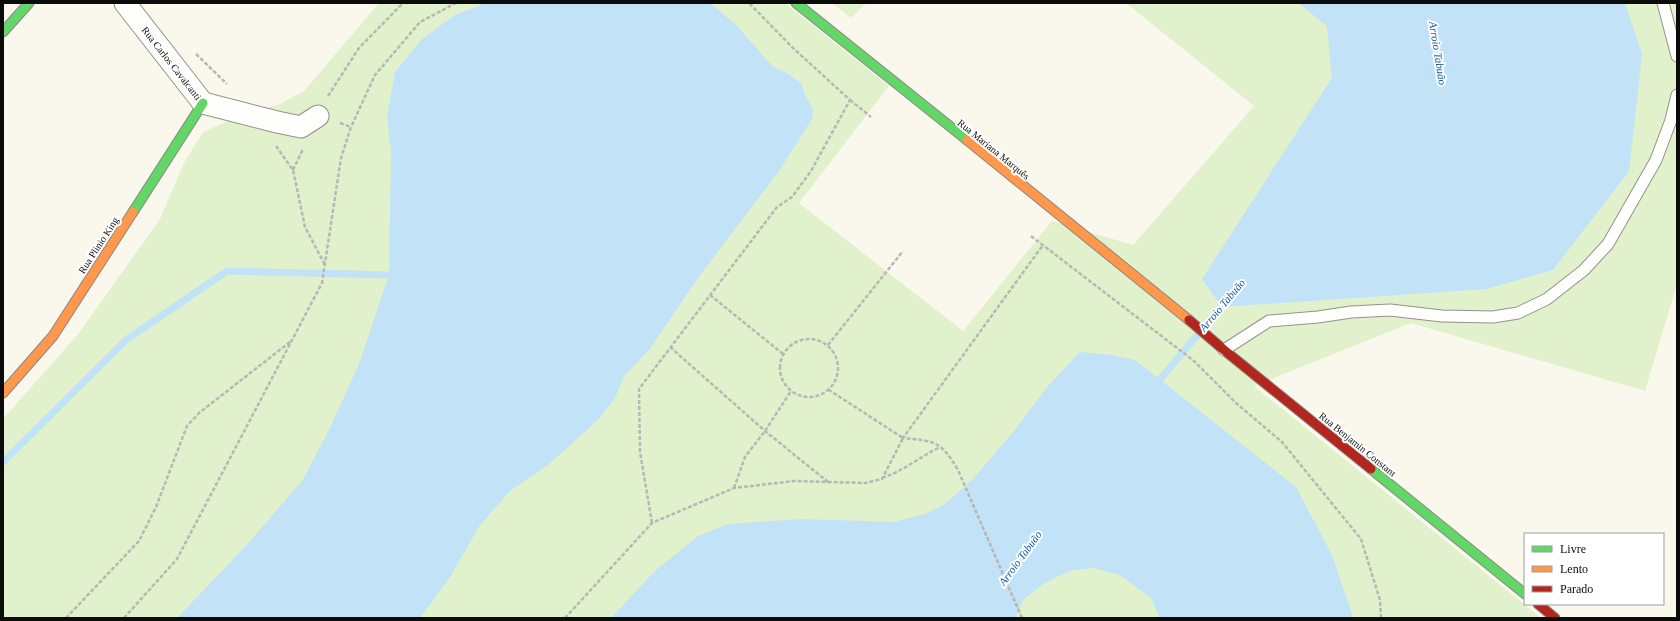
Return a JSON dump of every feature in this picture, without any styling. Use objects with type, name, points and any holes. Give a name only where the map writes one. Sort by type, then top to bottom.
[{"type":"main road","points":[[3,32],[29,3]]},
{"type":"main road","name":"Rua Mariana Marquês","points":[[796,3],[1179,311]]},
{"type":"main road","name":"Rua Plinio King","points":[[3,393],[53,336],[203,103]]},
{"type":"main road","name":"Rua Benjamin Constant","points":[[1179,311],[1221,347],[1524,593]]},
{"type":"main road","points":[[1539,605],[1555,618]]},
{"type":"street","name":"Rua Carlos Cavalcanti","points":[[125,3],[203,103],[301,127],[318,116]]},
{"type":"lane","points":[[1663,3],[1677,56]]},
{"type":"lane","points":[[1221,347],[1269,321],[1318,317],[1350,312],[1390,310],[1442,316],[1493,317],[1518,313],[1548,299],[1584,270],[1608,244],[1656,160],[1671,120],[1677,95]]},
{"type":"path","points":[[318,116],[328,96],[360,48],[403,3]]},
{"type":"path","points":[[124,618],[177,559],[322,283],[341,158],[351,127],[374,75],[420,22],[456,3]]},
{"type":"path","points":[[749,3],[793,48],[871,117]]},
{"type":"path","points":[[652,523],[640,452],[639,389],[777,207],[792,197],[811,171],[850,100]]},
{"type":"path","points":[[293,170],[303,149]]},
{"type":"path","points":[[1031,236],[1194,361],[1236,403],[1282,442],[1361,539],[1380,600],[1381,618]]},
{"type":"path","points":[[882,479],[903,438],[1043,245]]},
{"type":"path","points":[[828,345],[903,251]]},
{"type":"path","points":[[710,295],[784,354]]},
{"type":"path","points":[[807,339],[818,340],[828,345],[834,351],[838,361],[839,371],[835,382],[829,390],[818,396],[809,397],[800,396],[791,391],[784,383],[780,364],[789,347],[798,341],[807,339]]},
{"type":"path","points":[[66,618],[139,542],[156,507],[187,426],[199,412],[292,341]]},
{"type":"path","points":[[670,347],[765,431],[828,482]]},
{"type":"path","points":[[829,390],[903,438],[932,441],[948,453],[958,470],[1022,618]]},
{"type":"path","points":[[734,488],[745,457],[765,431],[791,391]]},
{"type":"path","points":[[565,618],[652,523],[734,488],[794,481],[865,483],[882,479],[906,468],[918,458],[940,447]]},
{"type":"green space","points":[[379,3],[785,3],[889,86],[799,203],[963,331],[1052,221],[1133,245],[1254,106],[1126,3],[1677,3],[1677,284],[1645,391],[1411,323],[1254,386],[1541,618],[3,618],[3,419],[79,333],[160,219],[184,163],[203,132],[239,116],[278,105],[304,91]]},
{"type":"green space","points":[[832,3],[866,3],[851,18]]},
{"type":"water","points":[[486,3],[710,3],[736,25],[773,67],[787,73],[801,83],[806,97],[813,109],[812,119],[779,171],[700,275],[649,350],[624,376],[615,398],[599,419],[548,465],[510,491],[480,525],[450,577],[420,618],[177,618],[245,547],[302,481],[329,430],[359,364],[389,275],[391,151],[387,117],[395,72],[422,39],[455,15]]},
{"type":"water","points":[[1298,3],[1625,3],[1642,54],[1629,171],[1553,270],[1486,289],[1222,307],[1202,279],[1332,78],[1327,26]]},
{"type":"water","points":[[1080,352],[1112,355],[1135,360],[1296,487],[1332,555],[1352,614],[1352,618],[1160,618],[1151,598],[1120,575],[1094,568],[1074,570],[1056,577],[1042,585],[1024,599],[1015,618],[611,618],[655,571],[698,536],[728,524],[801,519],[894,522],[925,514],[945,504],[973,479],[1014,431],[1049,385]]},
{"type":"waterway","points":[[3,462],[126,340],[227,271],[389,275]]},
{"type":"waterway","name":"Arroio Tabuão","points":[[1154,387],[1227,299]]},
{"type":"traffic: fast","points":[[3,32],[29,3]]},
{"type":"traffic: fast","points":[[796,3],[967,140]]},
{"type":"traffic: fast","points":[[133,212],[203,103]]},
{"type":"traffic: fast","points":[[1371,469],[1524,593]]},
{"type":"traffic: slow","points":[[967,140],[1189,320]]},
{"type":"traffic: slow","points":[[3,393],[53,336],[133,212]]},
{"type":"traffic: jam","points":[[1189,320],[1371,469]]},
{"type":"traffic: jam","points":[[1539,605],[1555,618]]}]
